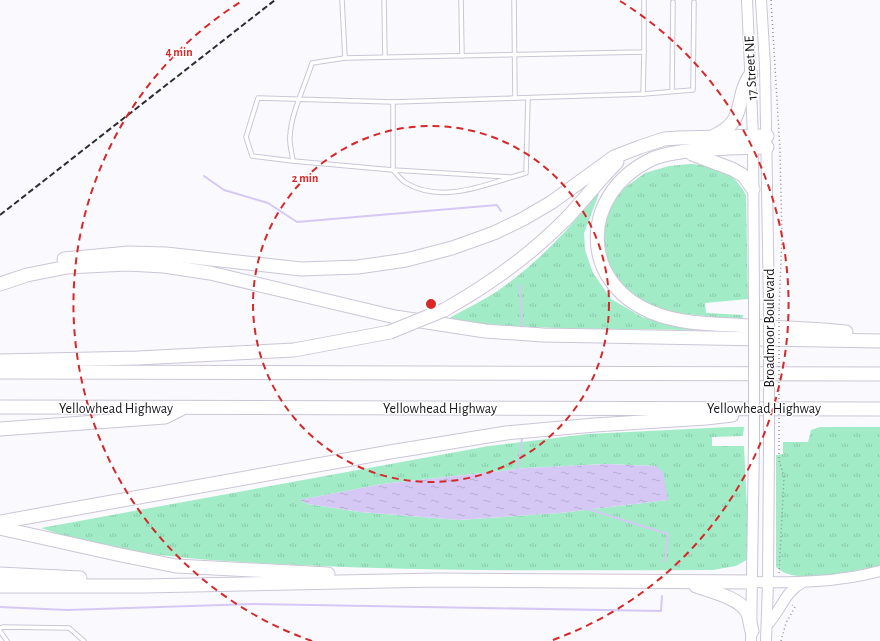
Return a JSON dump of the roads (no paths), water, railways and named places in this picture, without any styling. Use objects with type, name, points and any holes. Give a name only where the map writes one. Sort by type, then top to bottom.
[{"type":"highway","points":[[710,137],[727,130],[733,121],[739,110],[746,81],[751,74]]},
{"type":"highway","points":[[0,280],[25,268],[64,259],[129,252],[166,254],[301,269],[358,267],[406,260],[452,248],[506,227],[552,202],[614,157],[664,139],[710,137],[767,142]]},
{"type":"highway","points":[[754,142],[684,152],[652,159],[622,178],[610,192],[603,206],[598,228],[597,247],[603,264],[614,286],[628,298],[651,312],[698,323],[841,332],[880,336]]},
{"type":"highway","points":[[0,361],[138,358],[294,350],[390,332],[444,310],[502,275],[527,255],[567,218],[600,179],[618,162],[640,147]]},
{"type":"highway","points":[[684,152],[732,169],[744,176],[753,189]]},
{"type":"highway","points":[[0,284],[27,275],[67,267],[135,264],[164,266],[210,273],[395,317],[485,331],[543,335],[880,341]]},
{"type":"highway","points":[[0,372],[880,374]]},
{"type":"highway","points":[[0,429],[165,417],[184,407]]},
{"type":"highway","name":"Yellowhead Highway","points":[[0,408],[184,407],[880,409]]},
{"type":"highway","points":[[0,522],[390,452],[506,434],[596,425],[706,418],[781,408]]},
{"type":"highway","points":[[0,528],[48,540],[176,566],[437,580]]},
{"type":"highway","points":[[0,574],[175,584]]},
{"type":"highway","points":[[0,586],[437,580],[753,582]]},
{"type":"highway","points":[[685,582],[718,593],[743,606],[749,615],[751,636]]},
{"type":"main road","name":"17 Street NE","points":[[747,0],[754,142]]},
{"type":"main road","name":"17 Street NE","points":[[761,0],[766,65],[767,142]]},
{"type":"main road","name":"Broadmoor Boulevard","points":[[751,636],[754,443],[754,142]]},
{"type":"main road","name":"Broadmoor Boulevard","points":[[766,641],[773,582],[769,443],[767,142]]},
{"type":"main road","points":[[753,582],[803,582],[840,579],[880,571]]},
{"type":"main road","points":[[767,624],[775,617],[784,598],[791,590],[803,582]]},
{"type":"lane","points":[[342,0],[346,58]]},
{"type":"lane","points":[[384,0],[385,57]]},
{"type":"lane","points":[[461,0],[462,56]]},
{"type":"lane","points":[[514,0],[515,98]]},
{"type":"lane","points":[[644,0],[644,94]]},
{"type":"lane","points":[[672,92],[673,2]]},
{"type":"lane","points":[[513,177],[393,170],[252,156],[246,137],[258,98],[393,102],[644,94],[693,90],[694,2]]},
{"type":"lane","points":[[293,161],[290,137],[295,111],[312,63],[346,58],[644,52]]},
{"type":"lane","points":[[393,102],[393,170],[405,182],[426,192],[470,190],[526,173],[528,98]]},
{"type":"lane","points":[[7,641],[0,630],[2,627],[69,628],[84,641]]},
{"type":"water","points":[[606,464],[656,466],[663,472],[668,500],[560,513],[459,520],[360,512],[308,504],[299,500],[382,484],[527,468]]},
{"type":"waterway","points":[[204,176],[224,190],[268,203],[297,222],[497,205],[501,211]]},
{"type":"waterway","points":[[520,285],[522,329]]},
{"type":"waterway","points":[[518,470],[522,438]]},
{"type":"waterway","points":[[588,509],[668,534],[665,561]]},
{"type":"waterway","points":[[0,607],[67,610],[253,604],[661,611],[662,596]]},
{"type":"railway","points":[[0,215],[275,0]]}]
